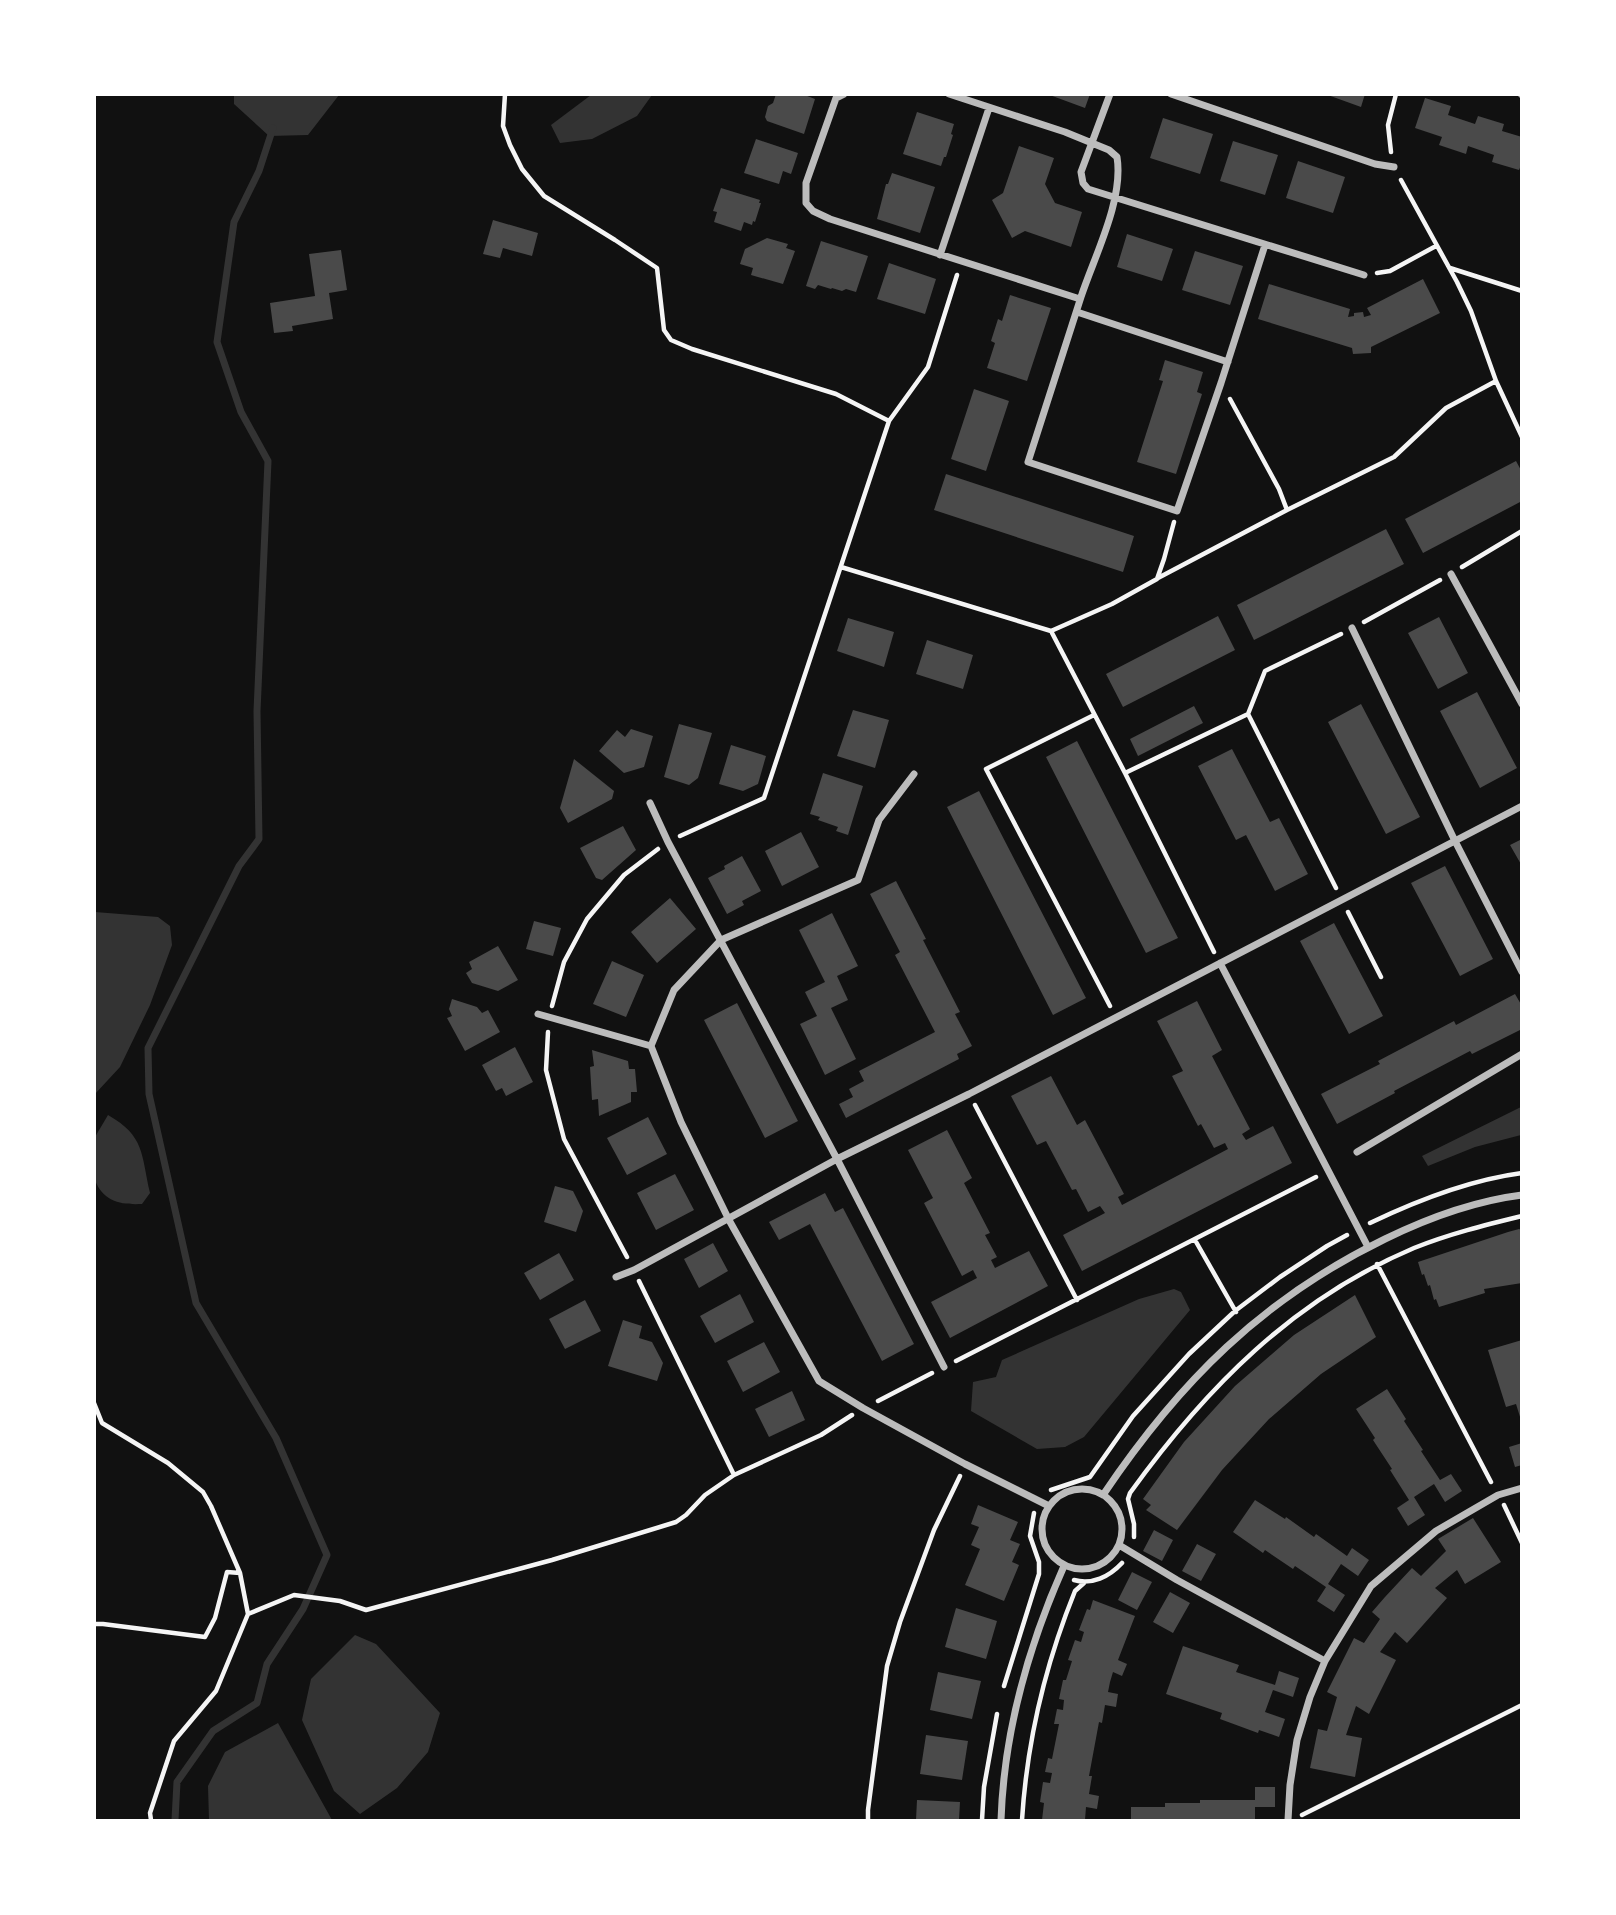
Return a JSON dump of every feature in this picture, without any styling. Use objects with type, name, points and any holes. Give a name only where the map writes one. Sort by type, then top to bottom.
[{"type":"street","points":[[844,94],[836,98],[806,183],[806,203],[813,211],[830,219],[1080,299]]},
{"type":"street","points":[[949,94],[1092,142],[1117,157],[1115,197],[1028,462],[1177,511],[1265,245]]},
{"type":"street","points":[[1110,94],[1081,172],[1083,183],[1088,189],[1364,275]]},
{"type":"street","points":[[1171,94],[1375,164],[1394,167]]},
{"type":"street","points":[[940,255],[989,108]]},
{"type":"street","points":[[1077,312],[1227,362]]},
{"type":"street","points":[[1451,574],[1521,704]]},
{"type":"street","points":[[1352,628],[1521,972]]},
{"type":"street","points":[[914,774],[879,820],[858,880],[721,940],[674,990],[651,1046],[681,1122],[729,1220],[819,1381],[965,1464],[1049,1506]]},
{"type":"street","points":[[650,803],[944,1367]]},
{"type":"street","points":[[616,1277],[729,1220],[837,1159],[969,1094],[1521,806]]},
{"type":"street","points":[[1220,963],[1368,1247]]},
{"type":"street","points":[[538,1014],[651,1046]]},
{"type":"street","points":[[1357,1152],[1521,1054]]},
{"type":"street","points":[[1103,1495],[1150,1429],[1184,1388],[1246,1328],[1334,1265],[1405,1229],[1491,1199],[1521,1195]]},
{"type":"street","points":[[1290,1821],[1290,1785],[1297,1740],[1310,1697],[1325,1661],[1371,1587],[1436,1531],[1498,1495],[1521,1488]]},
{"type":"street","points":[[1090,1490],[1103,1495],[1115,1506],[1122,1524],[1119,1545],[1114,1553],[1098,1566],[1076,1569],[1064,1566],[1044,1545],[1042,1526],[1049,1506],[1068,1491],[1090,1490]]},
{"type":"street","points":[[1119,1545],[1325,1661]]},
{"type":"street","points":[[1001,1821],[1009,1737],[1020,1686],[1043,1616],[1064,1566]]},
{"type":"path","points":[[505,94],[503,126],[510,145],[522,169],[544,196],[657,268],[664,330],[671,340],[836,394],[889,421]]},
{"type":"path","points":[[1396,94],[1388,125],[1394,167],[1471,311],[1496,381],[1521,437]]},
{"type":"path","points":[[1364,275],[1390,271],[1436,246]]},
{"type":"path","points":[[734,1475],[634,1270],[564,1139],[547,1070],[549,1016],[564,962],[587,919],[625,875],[668,842],[764,798],[889,421],[928,367],[961,262]]},
{"type":"path","points":[[1450,268],[1521,291]]},
{"type":"path","points":[[841,566],[1051,631],[1112,604],[1287,510],[1394,457],[1446,408],[1496,381]]},
{"type":"path","points":[[1221,383],[1279,489],[1287,510]]},
{"type":"path","points":[[1157,579],[1177,511]]},
{"type":"path","points":[[1125,773],[1248,714],[1265,671],[1352,628],[1451,574],[1521,531]]},
{"type":"path","points":[[1051,631],[1220,963]]},
{"type":"path","points":[[1248,714],[1381,976]]},
{"type":"path","points":[[1094,715],[986,769],[1116,1018]]},
{"type":"path","points":[[969,1094],[1077,1300]]},
{"type":"path","points":[[248,1614],[294,1595],[340,1601],[366,1610],[552,1560],[676,1522],[705,1495],[734,1475],[821,1435],[863,1408],[1327,1171]]},
{"type":"path","points":[[1022,1821],[1024,1785],[1036,1710],[1070,1603],[1079,1586],[1106,1577],[1120,1566],[1131,1551],[1135,1524],[1128,1499],[1129,1493],[1179,1429],[1212,1391],[1281,1328],[1377,1265],[1461,1232],[1521,1216]]},
{"type":"path","points":[[1195,1240],[1246,1328]]},
{"type":"path","points":[[1368,1247],[1521,1543]]},
{"type":"path","points":[[94,1403],[102,1423],[168,1464],[203,1492],[240,1573],[248,1614],[216,1691],[174,1741],[150,1813],[151,1821]]},
{"type":"path","points":[[868,1821],[887,1666],[934,1530],[965,1464]]},
{"type":"path","points":[[1039,1562],[1030,1536],[1032,1516],[1039,1500],[1048,1491],[1090,1477]]},
{"type":"path","points":[[94,1625],[205,1637],[215,1618],[227,1572],[240,1573]]},
{"type":"path","points":[[1290,1821],[1521,1705]]},
{"type":"shaded area","points":[[234,94],[339,95],[308,135],[269,136],[234,104]]},
{"type":"shaded area","points":[[591,95],[652,95],[637,116],[592,139],[560,143],[551,125]]},
{"type":"shaded area","points":[[95,912],[158,917],[170,926],[172,945],[150,1005],[120,1067],[95,1094]]},
{"type":"shaded area","points":[[1521,1107],[1521,1135],[1475,1147],[1428,1166],[1422,1156]]},
{"type":"shaded area","points":[[108,1115],[129,1131],[140,1147],[150,1193],[142,1204],[127,1204],[108,1198],[95,1180],[95,1137]]},
{"type":"shaded area","points":[[1174,1289],[1181,1292],[1190,1310],[1084,1437],[1065,1447],[1037,1449],[971,1411],[973,1382],[996,1377],[1002,1360],[1139,1299]]},
{"type":"shaded area","points":[[355,1635],[376,1644],[440,1713],[428,1752],[397,1788],[360,1814],[334,1791],[302,1720],[311,1679]]},
{"type":"shaded area","points":[[278,1723],[332,1820],[209,1820],[208,1786],[225,1752]]},
{"type":"building","points":[[776,94],[802,94],[815,99],[804,134],[767,121],[765,117],[768,106],[773,103]]},
{"type":"building","points":[[1047,94],[1090,94],[1085,108]]},
{"type":"building","points":[[1325,94],[1365,94],[1361,107]]},
{"type":"building","points":[[1425,98],[1451,106],[1448,115],[1475,124],[1478,116],[1504,124],[1502,131],[1522,137],[1522,163],[1519,170],[1492,162],[1494,155],[1468,146],[1466,154],[1439,145],[1442,137],[1415,128]]},
{"type":"building","points":[[917,112],[954,124],[953,135],[941,166],[903,154]]},
{"type":"building","points":[[1163,118],[1213,134],[1200,174],[1150,158]]},
{"type":"building","points":[[756,139],[798,153],[791,174],[783,171],[779,184],[744,173]]},
{"type":"building","points":[[1233,141],[1278,155],[1265,195],[1220,181]]},
{"type":"building","points":[[1019,146],[1054,158],[1045,184],[1055,203],[1082,212],[1071,247],[1025,231],[1012,238],[992,200],[1003,193]]},
{"type":"building","points":[[1298,161],[1345,177],[1333,213],[1286,198]]},
{"type":"building","points":[[892,173],[935,187],[920,233],[877,219],[886,184]]},
{"type":"building","points":[[721,188],[760,200],[752,225],[744,222],[741,231],[714,222],[717,212],[713,211]]},
{"type":"building","points":[[493,220],[538,233],[532,256],[503,248],[500,258],[483,254]]},
{"type":"building","points":[[1127,234],[1173,249],[1162,281],[1117,267]]},
{"type":"building","points":[[767,238],[788,244],[786,248],[795,251],[783,284],[751,275],[753,268],[740,264],[745,249]]},
{"type":"building","points":[[821,241],[868,256],[856,292],[818,285],[815,289],[806,286]]},
{"type":"building","points":[[341,250],[347,290],[329,293],[333,319],[292,326],[293,331],[274,333],[270,303],[315,296],[309,254]]},
{"type":"building","points":[[1195,251],[1243,266],[1230,305],[1182,290]]},
{"type":"building","points":[[889,263],[936,279],[925,314],[877,299]]},
{"type":"building","points":[[1423,279],[1440,313],[1371,347],[1371,353],[1353,354],[1352,348],[1258,319],[1269,284],[1350,309],[1348,317],[1363,312],[1364,317],[1371,315],[1367,308]]},
{"type":"building","points":[[1010,295],[1051,308],[1027,381],[987,368],[995,343],[991,341],[998,319],[1002,321]]},
{"type":"building","points":[[1165,360],[1203,372],[1197,392],[1202,394],[1176,474],[1137,462],[1163,381],[1159,380]]},
{"type":"building","points":[[974,389],[1009,401],[986,471],[951,459]]},
{"type":"building","points":[[1516,461],[1522,472],[1522,501],[1423,553],[1405,519]]},
{"type":"building","points":[[946,474],[1134,536],[1123,572],[934,510]]},
{"type":"building","points":[[1386,529],[1404,564],[1254,640],[1237,605]]},
{"type":"building","points":[[1218,616],[1235,650],[1123,707],[1106,674]]},
{"type":"building","points":[[1439,617],[1468,673],[1438,689],[1408,633]]},
{"type":"building","points":[[848,618],[894,632],[884,667],[837,651]]},
{"type":"building","points":[[927,640],[973,655],[963,689],[916,674]]},
{"type":"building","points":[[1477,692],[1517,768],[1480,788],[1440,711]]},
{"type":"building","points":[[1361,704],[1420,817],[1386,834],[1328,722]]},
{"type":"building","points":[[1194,706],[1203,723],[1138,756],[1130,739]]},
{"type":"building","points":[[853,710],[889,720],[875,768],[837,756]]},
{"type":"building","points":[[679,724],[712,733],[698,778],[689,785],[664,777]]},
{"type":"building","points":[[631,729],[653,736],[644,767],[624,773],[599,751],[617,730],[625,737]]},
{"type":"building","points":[[1077,741],[1178,938],[1146,953],[1046,757]]},
{"type":"building","points":[[731,745],[766,756],[758,784],[743,791],[719,784]]},
{"type":"building","points":[[1232,749],[1270,822],[1279,818],[1308,874],[1275,891],[1246,835],[1236,840],[1198,766]]},
{"type":"building","points":[[574,759],[614,791],[612,799],[568,823],[560,808]]},
{"type":"building","points":[[823,773],[863,786],[848,835],[836,831],[838,827],[810,814]]},
{"type":"building","points":[[979,791],[1086,998],[1053,1015],[947,807]]},
{"type":"building","points":[[623,826],[636,850],[602,880],[596,878],[580,848]]},
{"type":"building","points":[[801,832],[819,867],[782,886],[765,851]]},
{"type":"building","points":[[1522,839],[1522,866],[1510,845]]},
{"type":"building","points":[[742,856],[761,891],[742,901],[744,905],[727,914],[708,878]]},
{"type":"building","points":[[1445,866],[1493,959],[1460,976],[1411,883]]},
{"type":"building","points":[[896,881],[960,1012],[955,1014],[972,1046],[957,1054],[959,1059],[846,1118],[839,1104],[853,1097],[849,1089],[864,1081],[859,1071],[935,1032],[895,955],[900,952],[870,894]]},
{"type":"building","points":[[670,898],[696,929],[657,963],[631,932]]},
{"type":"building","points":[[832,913],[858,966],[837,976],[848,1000],[831,1008],[856,1059],[825,1075],[800,1024],[817,1016],[805,992],[825,982],[799,930]]},
{"type":"building","points":[[534,921],[561,928],[553,956],[526,949]]},
{"type":"building","points":[[1334,923],[1383,1016],[1349,1034],[1300,941]]},
{"type":"building","points":[[498,946],[518,980],[498,991],[472,983],[466,973],[472,969],[469,962]]},
{"type":"building","points":[[612,961],[644,975],[626,1017],[593,1004]]},
{"type":"building","points":[[1515,994],[1522,1006],[1522,1029],[1472,1054],[1470,1051],[1337,1124],[1321,1094],[1454,1021],[1456,1025]]},
{"type":"building","points":[[452,999],[477,1007],[482,1013],[488,1010],[500,1032],[465,1051],[447,1018],[452,1016],[449,1009]]},
{"type":"building","points":[[1197,1001],[1222,1050],[1212,1056],[1250,1129],[1242,1134],[1246,1140],[1273,1126],[1292,1163],[1082,1271],[1063,1235],[1105,1213],[1100,1206],[1088,1212],[1076,1189],[1072,1190],[1046,1141],[1037,1145],[1011,1096],[1051,1076],[1077,1125],[1085,1120],[1124,1194],[1118,1197],[1122,1205],[1228,1149],[1225,1143],[1214,1148],[1201,1124],[1198,1126],[1172,1076],[1183,1071],[1157,1021]]},
{"type":"building","points":[[737,1003],[798,1121],[765,1138],[704,1020]]},
{"type":"building","points":[[515,1047],[533,1082],[506,1096],[502,1088],[496,1091],[482,1065]]},
{"type":"building","points":[[592,1050],[628,1061],[629,1069],[635,1069],[637,1092],[631,1092],[631,1102],[599,1116],[598,1099],[592,1100]]},
{"type":"building","points":[[648,1117],[667,1154],[627,1175],[607,1138]]},
{"type":"building","points":[[947,1130],[972,1178],[964,1183],[990,1233],[985,1235],[997,1257],[991,1260],[995,1268],[1029,1251],[1048,1286],[950,1338],[931,1302],[977,1278],[973,1270],[962,1276],[924,1203],[933,1198],[908,1150]]},
{"type":"building","points":[[675,1174],[694,1210],[656,1230],[637,1193]]},
{"type":"building","points":[[555,1186],[573,1191],[583,1211],[576,1232],[544,1222]]},
{"type":"building","points":[[825,1193],[835,1212],[843,1208],[914,1344],[882,1361],[810,1224],[779,1240],[769,1222]]},
{"type":"building","points":[[1522,1230],[1522,1283],[1484,1289],[1485,1293],[1439,1307],[1418,1262]]},
{"type":"building","points":[[713,1243],[728,1271],[699,1288],[684,1259]]},
{"type":"building","points":[[559,1253],[574,1280],[540,1300],[524,1273]]},
{"type":"building","points":[[740,1294],[754,1322],[715,1343],[700,1316]]},
{"type":"building","points":[[1355,1295],[1376,1337],[1321,1374],[1269,1419],[1222,1470],[1177,1530],[1146,1510],[1151,1505],[1143,1499],[1184,1442],[1235,1386],[1294,1335]]},
{"type":"building","points":[[585,1300],[601,1331],[565,1349],[549,1319]]},
{"type":"building","points":[[623,1320],[642,1326],[639,1338],[652,1342],[663,1363],[657,1381],[608,1366]]},
{"type":"building","points":[[1522,1340],[1521,1420],[1516,1404],[1506,1407],[1488,1350]]},
{"type":"building","points":[[764,1342],[780,1372],[743,1392],[727,1361]]},
{"type":"building","points":[[1387,1389],[1440,1480],[1451,1474],[1462,1491],[1445,1502],[1434,1484],[1414,1497],[1425,1515],[1408,1526],[1397,1508],[1409,1500],[1356,1409]]},
{"type":"building","points":[[792,1391],[805,1420],[769,1437],[755,1409]]},
{"type":"building","points":[[1522,1443],[1522,1465],[1515,1467],[1509,1447]]},
{"type":"building","points":[[1255,1500],[1314,1537],[1316,1534],[1347,1556],[1352,1548],[1369,1560],[1358,1576],[1341,1564],[1328,1584],[1345,1595],[1334,1612],[1317,1601],[1326,1587],[1295,1566],[1293,1569],[1265,1550],[1263,1553],[1233,1532]]},
{"type":"building","points":[[978,1505],[1018,1522],[1010,1540],[1020,1544],[1012,1562],[1019,1565],[1004,1601],[965,1585],[980,1549],[971,1545],[979,1527],[971,1524]]},
{"type":"building","points":[[1473,1518],[1501,1562],[1465,1584],[1457,1570],[1435,1588],[1447,1598],[1407,1643],[1395,1632],[1380,1652],[1396,1660],[1369,1714],[1356,1706],[1346,1735],[1362,1738],[1355,1777],[1310,1768],[1318,1729],[1327,1731],[1337,1697],[1327,1692],[1354,1638],[1364,1643],[1380,1619],[1372,1612],[1385,1597],[1412,1568],[1421,1576],[1446,1551],[1438,1539]]},
{"type":"building","points":[[1154,1530],[1173,1540],[1162,1561],[1143,1551]]},
{"type":"building","points":[[1197,1544],[1216,1554],[1201,1581],[1182,1571]]},
{"type":"building","points":[[1132,1572],[1152,1582],[1137,1610],[1118,1600]]},
{"type":"building","points":[[1170,1592],[1190,1603],[1173,1633],[1153,1622]]},
{"type":"building","points":[[1093,1600],[1135,1616],[1118,1660],[1127,1664],[1122,1676],[1113,1672],[1110,1682],[1108,1692],[1118,1694],[1116,1707],[1105,1705],[1102,1723],[1099,1722],[1089,1776],[1092,1776],[1089,1794],[1099,1796],[1097,1809],[1086,1807],[1085,1820],[1042,1820],[1044,1803],[1040,1802],[1043,1782],[1050,1783],[1052,1773],[1045,1772],[1048,1758],[1052,1759],[1059,1724],[1054,1724],[1057,1709],[1063,1710],[1064,1700],[1059,1699],[1063,1680],[1066,1680],[1072,1661],[1068,1660],[1075,1640],[1081,1642],[1084,1632],[1079,1630]]},
{"type":"building","points":[[956,1608],[997,1621],[986,1659],[945,1647]]},
{"type":"building","points":[[1183,1646],[1239,1665],[1236,1672],[1275,1685],[1279,1671],[1299,1678],[1293,1697],[1273,1690],[1265,1712],[1285,1719],[1279,1737],[1259,1730],[1258,1733],[1220,1719],[1222,1713],[1166,1694]]},
{"type":"building","points":[[938,1672],[981,1681],[972,1719],[930,1710]]},
{"type":"building","points":[[926,1735],[968,1741],[962,1780],[920,1774]]},
{"type":"building","points":[[1255,1787],[1275,1787],[1275,1807],[1255,1807],[1255,1820],[1131,1820],[1131,1807],[1165,1807],[1165,1803],[1200,1803],[1200,1800],[1255,1800]]},
{"type":"building","points":[[917,1800],[960,1802],[959,1820],[916,1820]]},
{"type":"waterway","points":[[175,1820],[177,1782],[213,1731],[257,1703],[267,1664],[303,1609],[327,1555],[276,1438],[196,1303],[149,1094],[148,1048],[239,866],[259,839],[257,711],[268,461],[241,412],[217,342],[234,222],[259,171],[273,128]]}]
